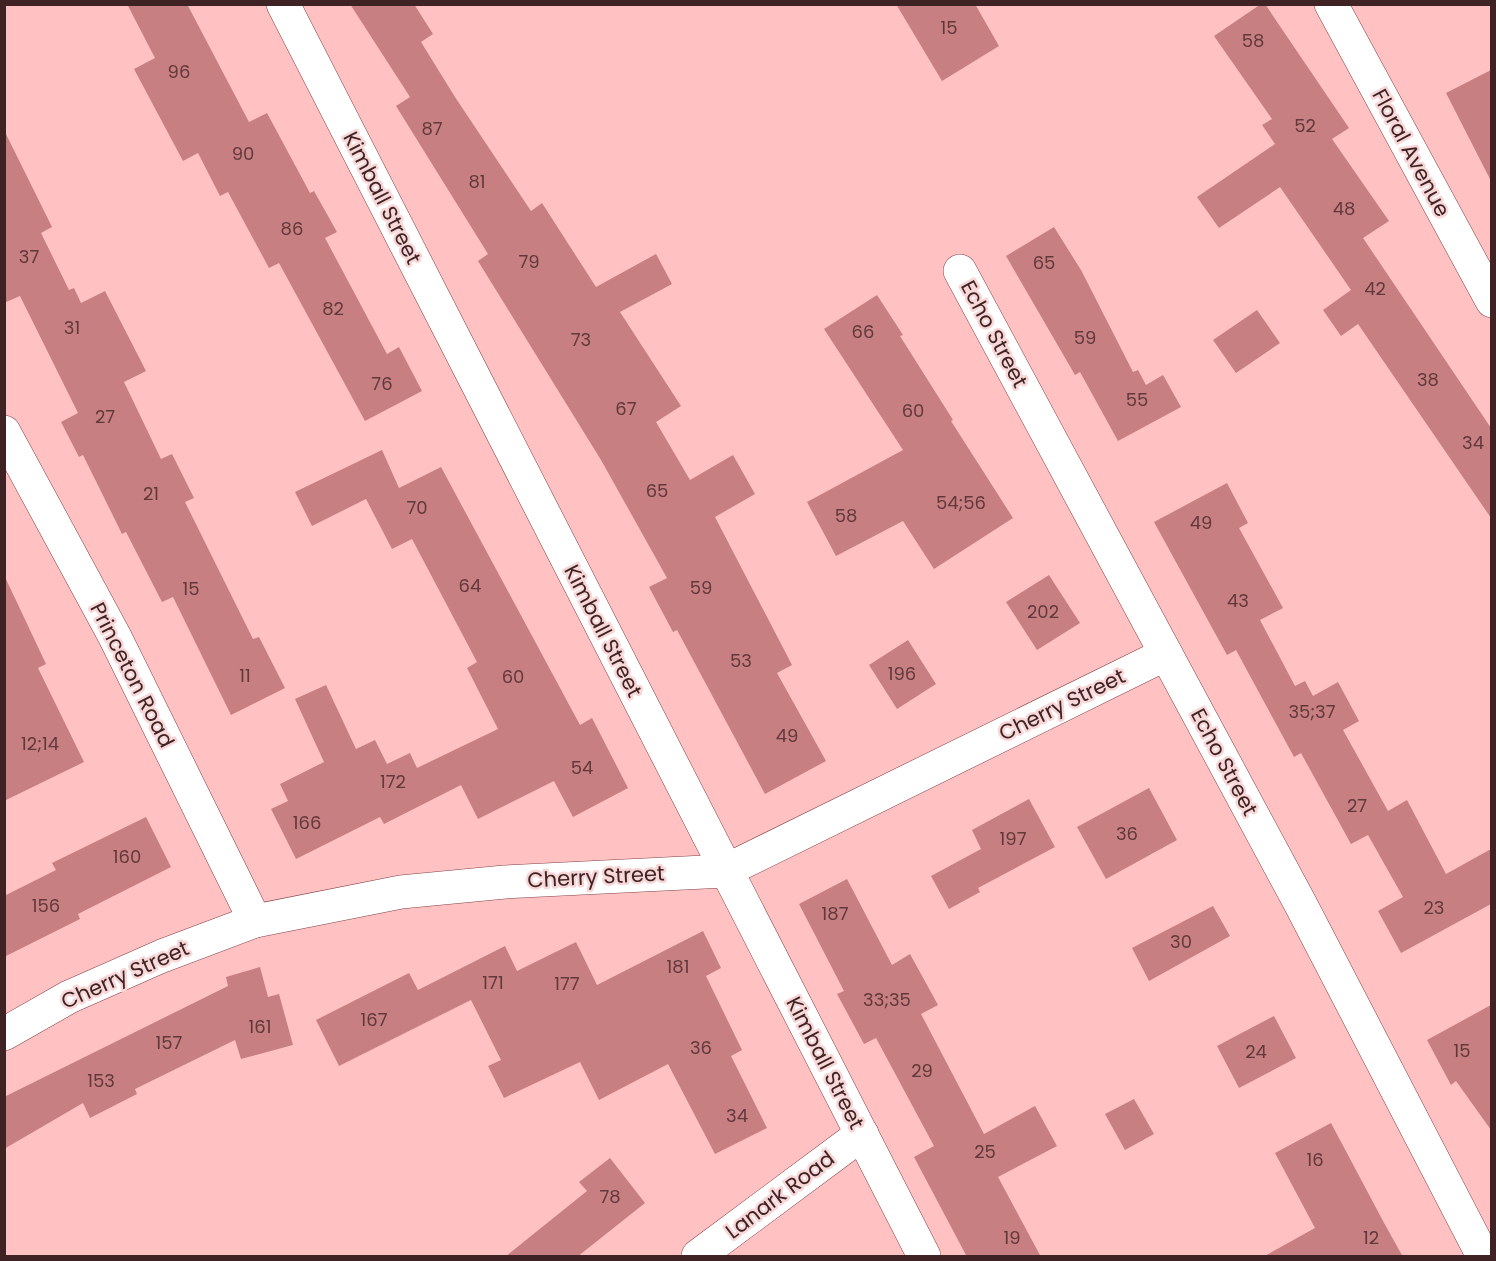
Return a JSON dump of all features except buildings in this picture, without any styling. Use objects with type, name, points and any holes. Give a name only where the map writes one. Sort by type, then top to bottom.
[{"type":"street","name":"Kimball Street","points":[[284,4],[924,1257]]},
{"type":"street","name":"Floral Avenue","points":[[1331,4],[1491,301]]},
{"type":"street","name":"Echo Street","points":[[960,271],[1301,905],[1483,1257]]},
{"type":"street","name":"Princeton Road","points":[[4,432],[115,637],[255,921]]},
{"type":"street","name":"Cherry Street","points":[[4,1034],[69,997],[162,956],[255,921],[400,892],[505,882],[725,871],[1166,654]]},
{"type":"street","name":"Lanark Road","points":[[698,1257],[862,1134]]}]
